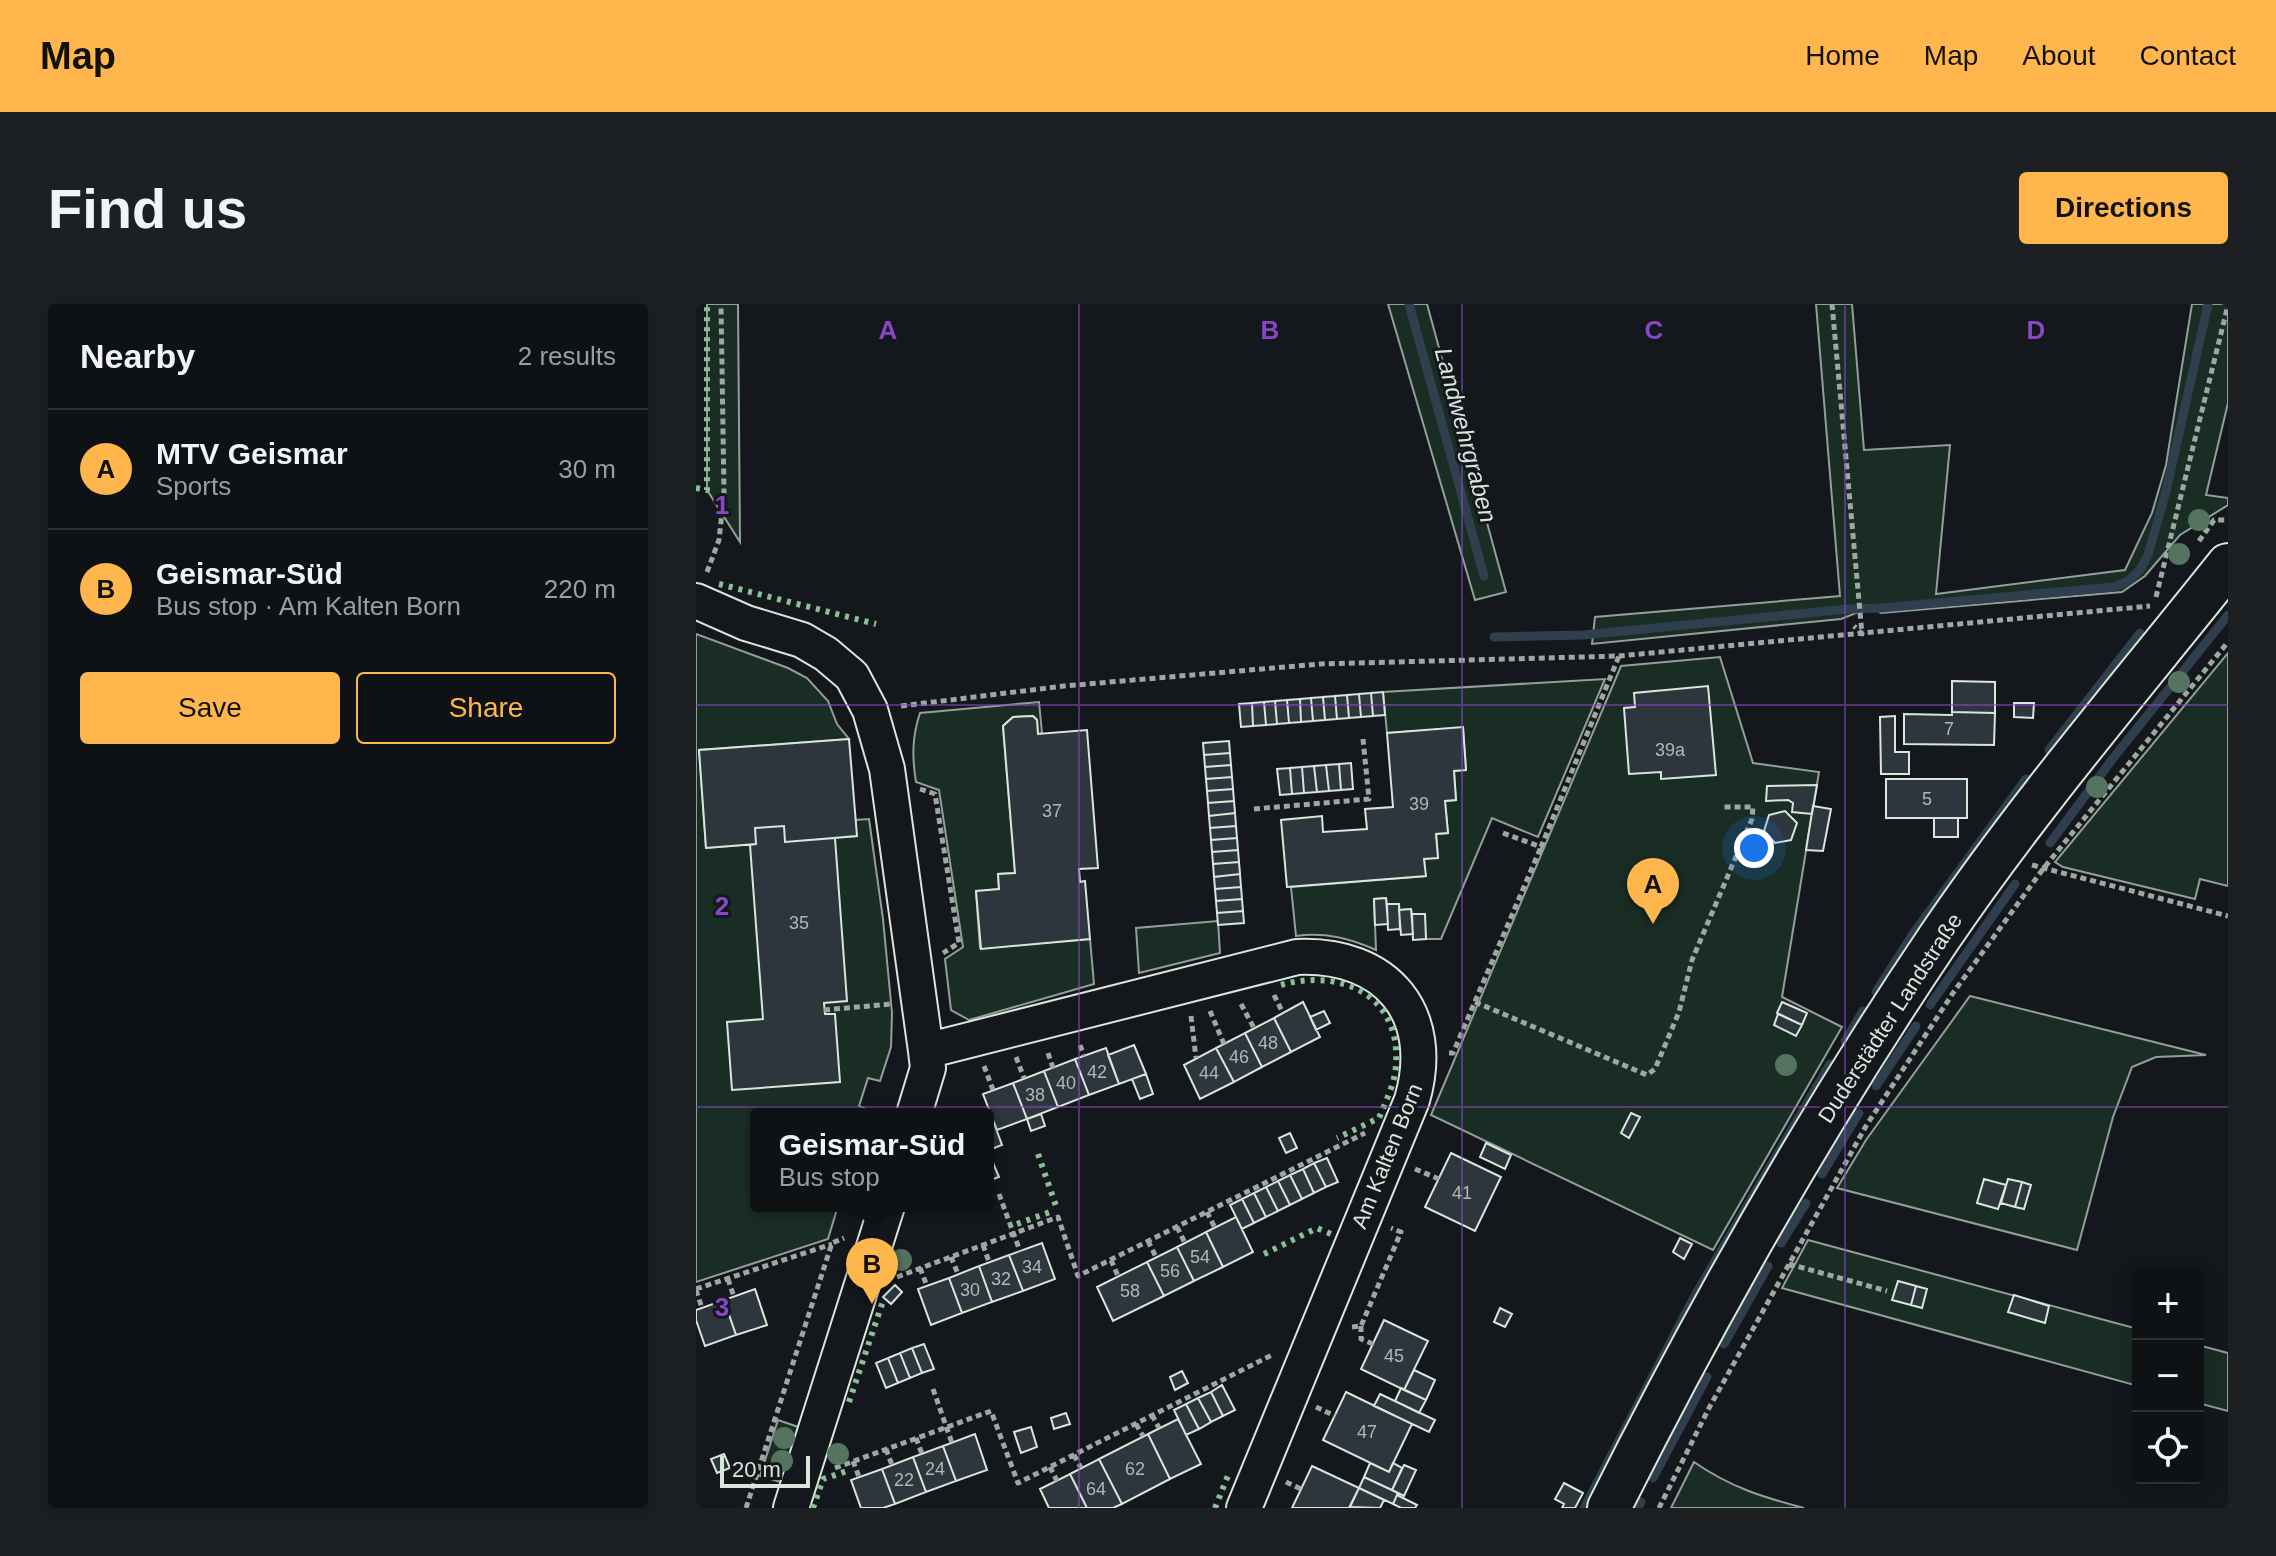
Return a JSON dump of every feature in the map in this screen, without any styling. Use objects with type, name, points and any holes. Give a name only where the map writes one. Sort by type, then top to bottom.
[{"type":"main road","name":"Duderstädter Landstraße","points":[[1609,1508],[1697,1341],[1843,1088],[1940,937],[2001,852],[2228,565]]},
{"type":"street","points":[[700,591],[746,623],[802,640],[826,654],[852,676],[873,718],[888,780],[928,1068],[916,1108]]},
{"type":"street","name":"Am Kalten Born","points":[[926,1051],[1297,957],[1344,961],[1375,975],[1400,997],[1417,1029],[1420,1075],[1244,1508]]},
{"type":"street","points":[[791,1508],[884,1214]]},
{"type":"path","points":[[700,591],[719,540],[724,494],[721,304]]},
{"type":"path","points":[[1832,304],[1862,634]]},
{"type":"path","points":[[873,718],[1064,686],[1320,664],[1619,656],[2153,606],[2228,305]]},
{"type":"path","points":[[1854,626],[1862,634]]},
{"type":"path","points":[[1659,1508],[1709,1408],[1875,1112],[1953,993],[2043,869],[2228,642]]},
{"type":"path","points":[[1420,1054],[1453,1053],[1619,656]]},
{"type":"path","points":[[1254,809],[1369,799],[1363,739]]},
{"type":"path","points":[[824,1010],[918,987],[959,943],[935,794],[888,780]]},
{"type":"path","points":[[1475,1002],[1647,1075],[1655,1069],[1679,1012],[1692,960],[1752,819],[1753,807],[1724,807]]},
{"type":"path","points":[[1503,833],[1541,847]]},
{"type":"path","points":[[2001,852],[2043,869],[2228,916]]},
{"type":"path","points":[[1177,986],[1192,1018],[1191,1035],[1196,1058]]},
{"type":"path","points":[[866,1272],[891,1280],[1058,1217],[1078,1276],[1370,1131],[1395,1142]]},
{"type":"path","points":[[999,1194],[1020,1251]]},
{"type":"path","points":[[1207,1212],[1215,1228]]},
{"type":"path","points":[[702,1308],[696,1290],[832,1243],[884,1214]]},
{"type":"path","points":[[1177,1227],[1185,1243]]},
{"type":"path","points":[[1148,1241],[1156,1257]]},
{"type":"path","points":[[746,1508],[832,1243]]},
{"type":"path","points":[[983,1245],[989,1262]]},
{"type":"path","points":[[951,1257],[958,1274]]},
{"type":"path","points":[[1111,1260],[1118,1276]]},
{"type":"path","points":[[1789,1264],[1887,1291]]},
{"type":"path","points":[[920,1268],[927,1286]]},
{"type":"path","points":[[728,1279],[734,1297]]},
{"type":"path","points":[[1361,1326],[1361,1339],[1373,1344]]},
{"type":"path","points":[[804,1466],[824,1472],[991,1411],[1018,1483],[1274,1354],[1303,1364]]},
{"type":"path","points":[[933,1389],[952,1443]]},
{"type":"path","points":[[1152,1415],[1159,1428]]},
{"type":"path","points":[[1136,1424],[1143,1436]]},
{"type":"path","points":[[916,1438],[922,1454]]},
{"type":"path","points":[[886,1449],[892,1465]]},
{"type":"path","points":[[1074,1455],[1081,1468]]},
{"type":"path","points":[[853,1461],[859,1477]]},
{"type":"path","points":[[1050,1467],[1057,1481]]},
{"type":"green space","points":[[707,304],[738,304],[740,542],[707,490]]},
{"type":"green space","points":[[1388,304],[1427,304],[1506,592],[1475,600]]},
{"type":"green space","points":[[1816,304],[1852,304],[1864,450],[1950,445],[1936,594],[2125,570],[2152,513],[2166,465],[2192,304],[2228,304],[2228,403],[2206,495],[2228,498],[2228,505],[2180,535],[2145,576],[2122,592],[1881,613],[1871,607],[1841,619],[1592,644],[1595,617],[1840,596]]},
{"type":"green space","points":[[696,634],[807,678],[828,701],[837,724],[849,739],[699,750],[706,848],[856,836],[855,820],[869,819],[892,1013],[891,1047],[880,1081],[868,1078],[859,1106],[864,1108],[750,1108],[750,1212],[836,1212],[828,1239],[696,1282]]},
{"type":"green space","points":[[2228,653],[2228,886],[2200,879],[2195,899],[2063,867],[2055,862]]},
{"type":"green space","points":[[1720,657],[1753,763],[1819,772],[1782,997],[1842,1027],[1713,1250],[1431,1115],[1621,666]]},
{"type":"green space","points":[[1605,679],[1538,837],[1492,818],[1441,939],[1426,939],[1424,914],[1412,914],[1411,909],[1399,910],[1399,904],[1387,904],[1386,898],[1374,899],[1376,950],[1337,937],[1296,936],[1291,887],[1425,876],[1424,859],[1438,857],[1436,834],[1448,833],[1445,801],[1456,800],[1454,771],[1466,769],[1463,728],[1387,733],[1383,692]]},
{"type":"green space","points":[[1039,702],[1042,733],[1038,734],[1037,720],[1033,716],[1013,717],[1003,726],[1015,873],[998,874],[999,889],[976,892],[980,948],[1090,939],[1094,984],[969,1020],[951,1010],[945,959],[963,947],[939,790],[916,782],[913,756],[915,730],[920,713]]},
{"type":"green space","points":[[1218,921],[1220,953],[1139,973],[1136,928]]},
{"type":"green space","points":[[1970,996],[2206,1055],[2156,1057],[2132,1067],[2113,1117],[2077,1250],[1837,1188],[1866,1140]]},
{"type":"green space","points":[[1808,1240],[2132,1327],[2132,1384],[1782,1288]]},
{"type":"green space","points":[[2204,1347],[2228,1353],[2228,1411],[2204,1405]]},
{"type":"green space","points":[[778,1420],[801,1428],[784,1483],[760,1476]]},
{"type":"green space","points":[[1694,1462],[1747,1490],[1804,1508],[1671,1508]]},
{"type":"building","points":[[1952,681],[1995,682],[1995,713],[1952,712]]},
{"type":"building","points":[[1708,686],[1716,775],[1661,779],[1661,772],[1629,774],[1624,708],[1635,707],[1634,693]]},
{"type":"building","points":[[1383,692],[1385,715],[1373,716],[1371,693]]},
{"type":"building","points":[[1371,693],[1373,716],[1361,717],[1359,694]]},
{"type":"building","points":[[1359,694],[1361,717],[1349,718],[1347,695]]},
{"type":"building","points":[[1347,695],[1349,718],[1337,719],[1335,696]]},
{"type":"building","points":[[1335,696],[1337,719],[1325,720],[1323,697]]},
{"type":"building","points":[[1323,697],[1325,720],[1313,721],[1311,698]]},
{"type":"building","points":[[1311,698],[1313,721],[1301,722],[1300,699]]},
{"type":"building","points":[[1300,699],[1301,722],[1289,723],[1287,700]]},
{"type":"building","points":[[1287,700],[1289,723],[1277,724],[1275,701]]},
{"type":"building","points":[[1275,701],[1277,724],[1266,725],[1264,702]]},
{"type":"building","points":[[1264,702],[1266,725],[1253,726],[1252,703]]},
{"type":"building","points":[[1252,703],[1253,726],[1241,727],[1239,704]]},
{"type":"building","points":[[2014,703],[2034,703],[2033,718],[2014,717]]},
{"type":"building","points":[[1952,712],[1995,713],[1994,745],[1904,744],[1904,714],[1952,715]]},
{"type":"building","points":[[1033,716],[1037,720],[1038,734],[1087,730],[1098,868],[1079,869],[1080,882],[1085,881],[1090,939],[981,949],[976,891],[999,889],[998,874],[1015,873],[1003,726],[1013,717]]},
{"type":"building","points":[[1895,716],[1895,752],[1909,752],[1909,774],[1881,774],[1880,717]]},
{"type":"building","points":[[1463,727],[1466,770],[1454,771],[1456,800],[1445,801],[1448,833],[1436,834],[1438,858],[1424,859],[1426,876],[1287,887],[1281,820],[1322,816],[1323,832],[1367,829],[1365,809],[1393,807],[1387,733]]},
{"type":"building","points":[[849,739],[857,836],[785,842],[784,826],[755,828],[756,844],[706,848],[699,750]]},
{"type":"building","points":[[1229,741],[1230,753],[1204,755],[1203,743]]},
{"type":"building","points":[[1230,753],[1231,765],[1205,767],[1204,755]]},
{"type":"building","points":[[1351,763],[1353,789],[1341,790],[1339,764]]},
{"type":"building","points":[[1339,764],[1341,790],[1329,791],[1326,765]]},
{"type":"building","points":[[1231,765],[1232,777],[1206,779],[1205,767]]},
{"type":"building","points":[[1326,765],[1329,791],[1317,792],[1314,766]]},
{"type":"building","points":[[1314,766],[1317,792],[1304,793],[1302,767]]},
{"type":"building","points":[[1302,767],[1304,793],[1292,794],[1290,768]]},
{"type":"building","points":[[1290,768],[1292,794],[1280,795],[1277,769]]},
{"type":"building","points":[[1232,777],[1233,789],[1207,791],[1206,779]]},
{"type":"building","points":[[1886,779],[1967,779],[1967,818],[1886,818]]},
{"type":"building","points":[[1817,785],[1812,814],[1792,812],[1793,803],[1788,800],[1766,801],[1767,786]]},
{"type":"building","points":[[1233,789],[1234,801],[1208,803],[1207,791]]},
{"type":"building","points":[[1234,801],[1235,813],[1209,816],[1208,803]]},
{"type":"building","points":[[1813,806],[1831,809],[1823,851],[1806,850]]},
{"type":"building","points":[[1785,811],[1797,823],[1791,840],[1775,843],[1764,831],[1769,815]]},
{"type":"building","points":[[1235,813],[1236,826],[1210,828],[1209,816]]},
{"type":"building","points":[[1934,818],[1958,818],[1958,837],[1934,837]]},
{"type":"building","points":[[784,826],[785,842],[835,838],[847,1001],[824,1003],[825,1014],[835,1014],[840,1082],[732,1090],[727,1022],[763,1019],[750,845],[756,844],[755,828]]},
{"type":"building","points":[[1236,826],[1237,838],[1211,840],[1210,828]]},
{"type":"building","points":[[1237,838],[1238,850],[1212,852],[1211,840]]},
{"type":"building","points":[[1238,850],[1239,862],[1213,864],[1212,852]]},
{"type":"building","points":[[1239,862],[1240,874],[1214,877],[1213,864]]},
{"type":"building","points":[[1240,874],[1241,887],[1215,889],[1214,877]]},
{"type":"building","points":[[1241,887],[1242,899],[1216,901],[1215,889]]},
{"type":"building","points":[[1386,898],[1388,924],[1375,925],[1374,899]]},
{"type":"building","points":[[1242,899],[1243,911],[1217,913],[1216,901]]},
{"type":"building","points":[[1387,904],[1399,904],[1400,929],[1388,930]]},
{"type":"building","points":[[1411,909],[1413,934],[1401,935],[1399,910]]},
{"type":"building","points":[[1243,911],[1244,923],[1218,925],[1217,913]]},
{"type":"building","points":[[1412,914],[1425,914],[1426,939],[1413,940]]},
{"type":"building","points":[[1303,1002],[1320,1037],[1291,1052],[1274,1018]]},
{"type":"building","points":[[1782,1002],[1807,1013],[1802,1025],[1777,1013]]},
{"type":"building","points":[[1324,1011],[1330,1023],[1316,1030],[1310,1017]]},
{"type":"building","points":[[1778,1014],[1802,1025],[1796,1036],[1774,1025]]},
{"type":"building","points":[[1274,1018],[1291,1052],[1262,1067],[1245,1033]]},
{"type":"building","points":[[1245,1033],[1262,1067],[1234,1082],[1216,1048]]},
{"type":"building","points":[[1134,1045],[1146,1074],[1119,1084],[1108,1055]]},
{"type":"building","points":[[1106,1048],[1119,1084],[1089,1095],[1075,1059]]},
{"type":"building","points":[[1216,1048],[1234,1082],[1200,1099],[1184,1065]]},
{"type":"building","points":[[1075,1059],[1089,1095],[1058,1107],[1044,1071]]},
{"type":"building","points":[[1044,1071],[1058,1107],[1027,1119],[1013,1083]]},
{"type":"building","points":[[1146,1074],[1153,1094],[1140,1099],[1132,1079]]},
{"type":"building","points":[[1013,1083],[1027,1119],[997,1130],[994,1108],[988,1108],[983,1094]]},
{"type":"building","points":[[1631,1113],[1640,1117],[1629,1138],[1621,1133]]},
{"type":"building","points":[[1041,1114],[1045,1126],[1031,1131],[1027,1119]]},
{"type":"building","points":[[994,1123],[1002,1145],[994,1148]]},
{"type":"building","points":[[1290,1133],[1297,1148],[1286,1153],[1279,1138]]},
{"type":"building","points":[[1486,1143],[1511,1155],[1505,1169],[1480,1157]]},
{"type":"building","points":[[1451,1153],[1501,1177],[1475,1231],[1425,1207]]},
{"type":"building","points":[[1327,1158],[1338,1182],[1326,1187],[1314,1163]]},
{"type":"building","points":[[1314,1163],[1326,1187],[1314,1193],[1303,1169]]},
{"type":"building","points":[[1303,1169],[1314,1193],[1302,1199],[1290,1175]]},
{"type":"building","points":[[1290,1175],[1302,1199],[1290,1205],[1278,1181]]},
{"type":"building","points":[[1984,1179],[2006,1185],[1998,1209],[1977,1203]]},
{"type":"building","points":[[2008,1179],[2022,1182],[2015,1207],[2001,1203]]},
{"type":"building","points":[[1278,1181],[1290,1205],[1278,1211],[1266,1187]]},
{"type":"building","points":[[2022,1182],[2031,1185],[2024,1209],[2015,1207]]},
{"type":"building","points":[[1266,1187],[1278,1211],[1266,1217],[1254,1193]]},
{"type":"building","points":[[1254,1193],[1266,1217],[1254,1223],[1242,1199]]},
{"type":"building","points":[[1242,1199],[1254,1223],[1242,1229],[1230,1205]]},
{"type":"building","points":[[1236,1217],[1253,1252],[1223,1267],[1206,1232]]},
{"type":"building","points":[[1206,1232],[1223,1267],[1194,1281],[1177,1247]]},
{"type":"building","points":[[1680,1238],[1692,1244],[1684,1259],[1673,1252]]},
{"type":"building","points":[[1042,1243],[1055,1279],[1023,1291],[1009,1255]]},
{"type":"building","points":[[1177,1247],[1194,1281],[1164,1296],[1147,1262]]},
{"type":"building","points":[[1009,1255],[1023,1291],[992,1302],[979,1266]]},
{"type":"building","points":[[1147,1262],[1164,1296],[1113,1321],[1097,1287]]},
{"type":"building","points":[[979,1266],[992,1302],[962,1313],[949,1278]]},
{"type":"building","points":[[949,1278],[962,1313],[931,1325],[918,1289]]},
{"type":"building","points":[[1898,1281],[1916,1286],[1911,1305],[1892,1300]]},
{"type":"building","points":[[895,1285],[902,1292],[891,1304],[883,1297]]},
{"type":"building","points":[[1916,1286],[1927,1289],[1922,1308],[1911,1305]]},
{"type":"building","points":[[755,1289],[767,1325],[736,1335],[724,1300]]},
{"type":"building","points":[[2014,1295],[2049,1306],[2045,1323],[2008,1312]]},
{"type":"building","points":[[724,1300],[736,1335],[705,1346],[696,1320],[696,1310]]},
{"type":"building","points":[[1500,1308],[1512,1314],[1505,1327],[1494,1322]]},
{"type":"building","points":[[1384,1320],[1428,1341],[1404,1390],[1361,1369]]},
{"type":"building","points":[[924,1344],[934,1369],[922,1373],[912,1348]]},
{"type":"building","points":[[912,1348],[922,1373],[910,1378],[900,1353]]},
{"type":"building","points":[[900,1353],[910,1378],[898,1383],[888,1358]]},
{"type":"building","points":[[888,1358],[898,1383],[886,1388],[876,1363]]},
{"type":"building","points":[[1414,1370],[1435,1380],[1426,1400],[1404,1390]]},
{"type":"building","points":[[1182,1371],[1188,1383],[1175,1390],[1170,1377]]},
{"type":"building","points":[[1222,1385],[1235,1410],[1223,1416],[1211,1392]]},
{"type":"building","points":[[1401,1388],[1426,1400],[1419,1413],[1395,1401]]},
{"type":"building","points":[[1211,1392],[1223,1416],[1211,1422],[1198,1398]]},
{"type":"building","points":[[1346,1392],[1412,1424],[1389,1472],[1323,1440]]},
{"type":"building","points":[[1380,1394],[1435,1420],[1429,1432],[1374,1406]]},
{"type":"building","points":[[1198,1398],[1211,1422],[1199,1429],[1186,1404]]},
{"type":"building","points":[[1186,1404],[1199,1429],[1186,1435],[1174,1410]]},
{"type":"building","points":[[1066,1413],[1070,1424],[1054,1429],[1051,1418]]},
{"type":"building","points":[[1178,1419],[1201,1464],[1170,1479],[1148,1434]]},
{"type":"building","points":[[1031,1427],[1037,1447],[1021,1453],[1014,1432]]},
{"type":"building","points":[[975,1434],[987,1470],[956,1481],[943,1446]]},
{"type":"building","points":[[1148,1434],[1170,1479],[1122,1504],[1099,1459]]},
{"type":"building","points":[[943,1446],[956,1481],[926,1492],[913,1457]]},
{"type":"building","points":[[724,1454],[730,1468],[717,1473],[711,1459]]},
{"type":"building","points":[[913,1457],[926,1492],[895,1504],[882,1469]]},
{"type":"building","points":[[1099,1459],[1122,1504],[1113,1508],[1087,1508],[1070,1474]]},
{"type":"building","points":[[1370,1463],[1389,1472],[1393,1463],[1402,1468],[1392,1490],[1364,1477]]},
{"type":"building","points":[[1404,1465],[1416,1470],[1404,1496],[1392,1490]]},
{"type":"building","points":[[1312,1466],[1359,1488],[1349,1508],[1292,1508]]},
{"type":"building","points":[[882,1469],[895,1504],[883,1508],[861,1508],[851,1480]]},
{"type":"building","points":[[1070,1474],[1087,1508],[1049,1508],[1040,1489]]},
{"type":"building","points":[[1364,1477],[1398,1493],[1393,1504],[1359,1488]]},
{"type":"building","points":[[1564,1483],[1583,1493],[1575,1508],[1562,1508],[1564,1504],[1555,1499]]},
{"type":"building","points":[[1359,1488],[1384,1500],[1380,1508],[1350,1507]]},
{"type":"building","points":[[1397,1495],[1417,1505],[1415,1508],[1401,1508],[1393,1504]]},
{"type":"waterway","name":"Landwehrgraben","points":[[1409,304],[1484,576]]},
{"type":"waterway","points":[[1494,637],[1583,635],[2114,587],[2128,581],[2140,570],[2148,555],[2166,491],[2208,304]]},
{"type":"waterway","points":[[2050,843],[2114,757],[2228,615]]},
{"type":"waterway","points":[[2049,750],[2140,633]]},
{"type":"waterway","points":[[1876,992],[1913,934],[2026,779]]},
{"type":"waterway","points":[[1930,1005],[2015,884]]},
{"type":"waterway","points":[[1845,1041],[1863,1011]]},
{"type":"waterway","points":[[1876,1086],[1916,1026]]},
{"type":"waterway","points":[[1584,1508],[1693,1299],[1830,1064]]},
{"type":"waterway","points":[[1822,1174],[1859,1113]]},
{"type":"waterway","points":[[1781,1243],[1806,1203]]},
{"type":"waterway","points":[[1724,1344],[1768,1266]]},
{"type":"waterway","points":[[1653,1478],[1707,1377]]},
{"type":"waterway","points":[[1638,1508],[1641,1502]]},
{"type":"hedge","points":[[696,488],[707,490],[707,304]]},
{"type":"hedge","points":[[719,584],[876,624]]},
{"type":"hedge","points":[[1281,985],[1325,980],[1345,984],[1363,992],[1378,1004],[1389,1021],[1395,1041],[1396,1065],[1379,1118],[1337,1138]]},
{"type":"hedge","points":[[1038,1154],[1056,1206]]},
{"type":"hedge","points":[[1017,1224],[1050,1212]]},
{"type":"hedge","points":[[1264,1254],[1317,1228],[1331,1234]]},
{"type":"hedge","points":[[849,1402],[884,1298]]},
{"type":"hedge","points":[[813,1508],[823,1479],[850,1470]]},
{"type":"hedge","points":[[1215,1508],[1229,1473]]},
{"type":"place","name":"MTV Geismar","points":[[1653,924]]},
{"type":"place","name":"Geismar-Süd","points":[[872,1304]]}]
